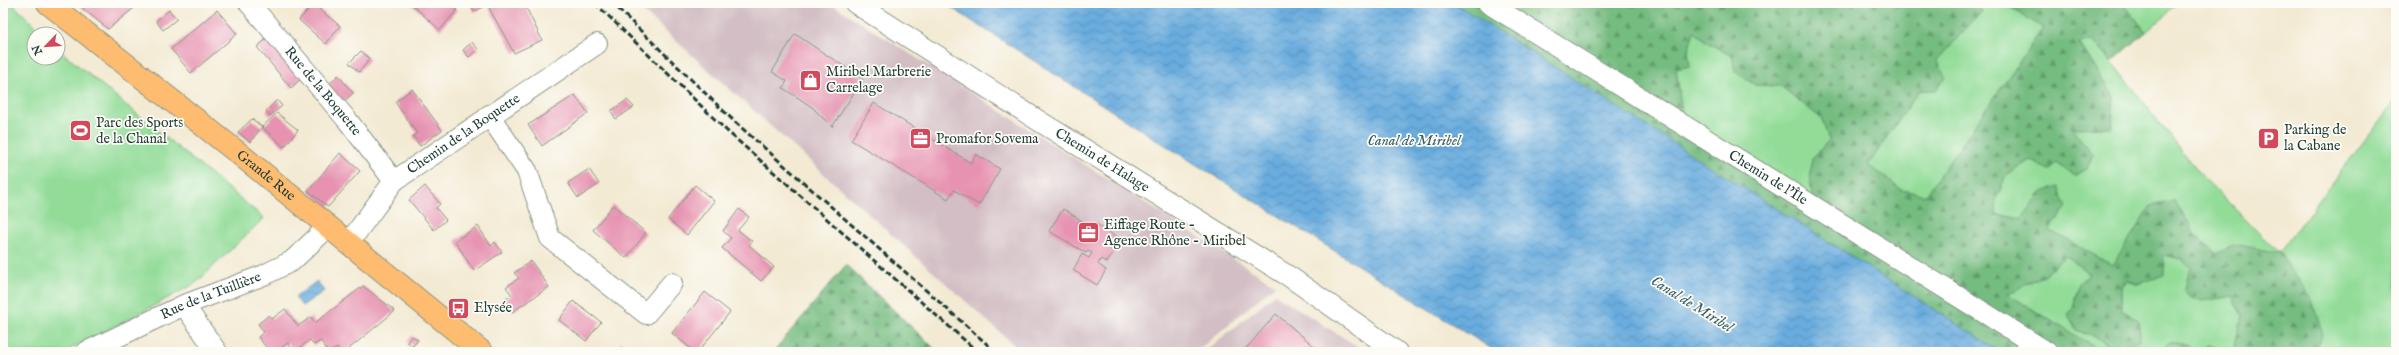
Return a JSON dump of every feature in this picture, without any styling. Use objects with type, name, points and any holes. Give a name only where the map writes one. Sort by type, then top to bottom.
[{"type":"main road","name":"Grande Rue","points":[[48,3],[237,152],[482,352]]},
{"type":"street","name":"Rue de la Boquette","points":[[249,3],[348,121],[394,181]]},
{"type":"street","name":"Chemin de Halage","points":[[855,3],[1038,121],[1290,277],[1397,352]]},
{"type":"street","name":"Chemin de l'Île","points":[[1488,3],[2048,352]]},
{"type":"street","name":"Chemin de la Boquette","points":[[348,244],[394,181],[489,115],[597,44]]},
{"type":"street","points":[[489,115],[527,171],[550,238],[646,314],[672,284]]},
{"type":"street","name":"Rue de la Tuillière","points":[[86,352],[184,305],[264,275],[292,260],[328,227]]},
{"type":"street","points":[[184,305],[217,352]]},
{"type":"shaded area","points":[[634,3],[830,3],[1275,285],[1196,352],[1022,352]]},
{"type":"shaded area","points":[[1275,294],[1366,352],[1204,352]]},
{"type":"green space","name":"Parc des Sports de la Chanal","points":[[3,3],[12,3],[35,26],[26,26],[26,66],[66,66],[66,56],[264,218],[196,283],[133,317],[64,352],[3,352]]},
{"type":"green space","points":[[1429,3],[1977,3],[1982,11],[1937,60],[1946,78],[1936,90],[1919,90],[1868,165],[1902,190],[1926,195],[2043,28],[2004,3],[2126,3],[2125,6],[2146,32],[2112,62],[2094,40],[2079,43],[2114,97],[2112,127],[2072,128],[2093,154],[2087,168],[2074,176],[2057,163],[2049,170],[2030,160],[2006,175],[1996,199],[1996,215],[2023,218],[2041,192],[2058,187],[2067,207],[2049,230],[2112,265],[2151,206],[2174,201],[2195,234],[2217,254],[2234,244],[2280,253],[2311,298],[2323,334],[2315,352],[2201,352],[2208,345],[2234,350],[2242,316],[2233,296],[2203,301],[2191,298],[2184,290],[2186,279],[2191,269],[2182,259],[2164,255],[2164,275],[2139,284],[2127,280],[2121,286],[2121,310],[2139,320],[2140,341],[2128,345],[2121,352],[2110,352],[2103,340],[2076,330],[2067,314],[2073,308],[2079,283],[2089,274],[2066,255],[2042,276],[2008,294],[2102,352],[1956,352]],"holes":[[[1694,31],[1707,42],[1732,56],[1735,72],[1755,85],[1781,86],[1822,119],[1829,140],[1812,159],[1810,182],[1813,202],[1683,121],[1676,69],[1690,66],[1688,52]]]},
{"type":"green space","points":[[1977,3],[2004,3],[2043,28],[1926,196],[1902,190],[1868,165],[1919,90],[1936,90],[1937,60],[1982,11]]},
{"type":"green space","points":[[2126,3],[2179,3],[2146,32],[2125,5]]},
{"type":"green space","points":[[1694,31],[1707,42],[1732,56],[1755,85],[1781,86],[1822,119],[1829,140],[1812,160],[1814,202],[1683,121],[1676,69],[1690,66],[1688,52]]},
{"type":"green space","points":[[2094,40],[2203,177],[2279,253],[2396,99],[2396,352],[2315,352],[2323,334],[2217,255],[2195,234],[2174,201],[2151,206],[2112,266],[2049,230],[2041,192],[2023,218],[1996,215],[1996,199],[2006,175],[2030,160],[2049,170],[2057,163],[2074,176],[2086,168],[2093,154],[2071,128],[2114,97],[2079,43]]},
{"type":"green space","points":[[2066,255],[2089,274],[2083,280],[2076,293],[2074,314],[2076,330],[2103,340],[2110,352],[2102,352],[2007,294],[2042,276]]},
{"type":"green space","points":[[2164,255],[2182,259],[2191,269],[2186,279],[2203,301],[2233,296],[2242,317],[2234,350],[2208,345],[2201,352],[2197,352],[2187,345],[2180,343],[2168,343],[2159,352],[2121,352],[2128,345],[2140,341],[2139,320],[2121,310],[2121,286]]},
{"type":"green space","points":[[846,265],[938,352],[773,352]]},
{"type":"green space","points":[[2168,343],[2180,343],[2187,345],[2197,352],[2159,352]]},
{"type":"water","name":"Canal de Miribel","points":[[944,3],[1454,3],[2001,352],[1497,352],[1165,145]]},
{"type":"water","points":[[317,281],[324,291],[302,306],[295,297]]},
{"type":"building","points":[[76,3],[140,3],[108,29]]},
{"type":"building","points":[[410,3],[449,3],[457,10],[440,30]]},
{"type":"building","points":[[469,3],[491,3],[474,12]]},
{"type":"building","points":[[499,3],[524,3],[542,40],[514,53],[489,8]]},
{"type":"building","points":[[313,4],[340,26],[326,44],[299,20]]},
{"type":"building","points":[[169,10],[177,19],[163,30],[156,21]]},
{"type":"building","points":[[217,10],[237,34],[191,73],[171,49]]},
{"type":"building","points":[[795,34],[863,79],[832,127],[812,107],[783,88],[787,81],[772,72]]},
{"type":"building","points":[[270,36],[304,76],[291,88],[257,47]]},
{"type":"building","points":[[472,42],[478,49],[469,57],[463,50]]},
{"type":"building","points":[[361,51],[370,59],[359,72],[349,63]]},
{"type":"building","points":[[338,75],[353,93],[341,104],[327,87]]},
{"type":"building","points":[[412,89],[442,130],[420,146],[413,136],[417,133],[395,102]]},
{"type":"building","points":[[575,95],[588,113],[542,146],[528,125]]},
{"type":"building","points":[[277,100],[282,106],[270,116],[266,111]]},
{"type":"building","points":[[627,100],[634,107],[616,119],[611,111]]},
{"type":"building","points":[[874,103],[971,163],[976,154],[1000,169],[979,205],[954,190],[948,199],[851,140]]},
{"type":"building","points":[[277,113],[298,130],[284,147],[262,127]]},
{"type":"building","points":[[252,119],[262,127],[250,142],[238,132]]},
{"type":"building","points":[[340,153],[360,171],[328,207],[308,191]]},
{"type":"building","points":[[589,169],[599,184],[578,198],[568,183]]},
{"type":"building","points":[[695,185],[714,201],[687,235],[668,219]]},
{"type":"building","points":[[425,186],[440,204],[436,208],[446,220],[434,230],[409,200]]},
{"type":"building","points":[[613,205],[646,233],[626,258],[593,230]]},
{"type":"building","points":[[739,209],[749,217],[738,230],[752,241],[749,245],[774,267],[761,281],[722,248],[731,238],[723,231]]},
{"type":"building","points":[[1063,209],[1092,227],[1095,223],[1121,240],[1107,263],[1101,259],[1098,264],[1106,270],[1097,285],[1073,270],[1082,254],[1089,258],[1092,253],[1088,251],[1086,253],[1049,231]]},
{"type":"building","points":[[478,226],[491,246],[495,242],[502,252],[474,271],[455,241]]},
{"type":"building","points":[[531,261],[549,287],[512,312],[504,300],[512,295],[506,287],[519,278],[514,273]]},
{"type":"building","points":[[363,286],[395,311],[345,352],[340,352],[338,348],[328,352],[321,341],[314,345],[310,340],[294,352],[288,343],[275,352],[270,352],[258,337],[264,332],[258,324],[269,315],[272,319],[285,309],[298,326],[311,317],[315,323]]},
{"type":"building","points":[[705,292],[730,312],[698,352],[695,352],[672,333]]},
{"type":"building","points":[[573,301],[601,322],[586,341],[559,320]]},
{"type":"building","points":[[1276,314],[1321,352],[1243,352]]},
{"type":"building","points":[[412,336],[418,340],[413,346],[407,342]]},
{"type":"building","points":[[621,347],[628,352],[617,352]]},
{"type":"railway","points":[[595,3],[727,131],[978,352]]},
{"type":"railway","points":[[612,3],[735,122],[996,352]]},
{"type":"place","name":"Miribel Marbrerie Carrelage","points":[[811,80]]},
{"type":"place","name":"Parc des Sports de la Chanal","points":[[80,131]]},
{"type":"place","name":"Parking de la Cabane","points":[[2269,138]]},
{"type":"place","name":"Promafor Sovema","points":[[920,139]]},
{"type":"place","name":"Eiffage Route - Agence Rhône - Miribel","points":[[1089,233]]},
{"type":"place","name":"Elysée","points":[[458,308]]}]
